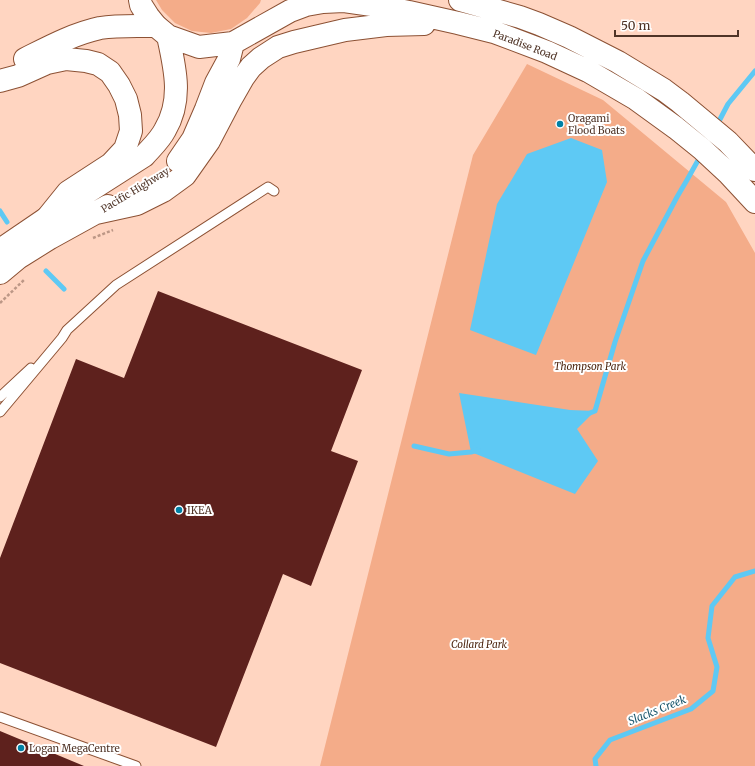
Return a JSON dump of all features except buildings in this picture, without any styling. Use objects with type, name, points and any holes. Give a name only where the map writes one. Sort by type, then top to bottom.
[{"type":"main road","points":[[256,30],[275,6],[276,0]]},
{"type":"main road","points":[[460,0],[539,24],[569,37],[618,62],[664,90],[728,142],[750,165]]},
{"type":"main road","name":"Paradise Road","points":[[233,43],[290,11],[306,5],[344,1],[458,22],[494,32],[547,52],[588,71],[636,99],[702,149],[729,174],[755,202]]},
{"type":"main road","points":[[0,250],[46,218],[144,156],[165,130],[172,117],[176,102],[176,82],[162,31],[148,16],[139,2]]},
{"type":"main road","points":[[96,213],[138,204],[162,191],[185,175],[209,141],[243,78],[260,58],[278,47],[352,29],[386,25],[458,22]]},
{"type":"main road","points":[[0,75],[10,66],[68,38],[100,28],[126,26],[162,31],[199,47],[233,43]]},
{"type":"main road","name":"Pacific Highway","points":[[0,273],[18,258],[50,238],[155,180],[177,164],[193,139],[216,83],[229,59],[233,43]]},
{"type":"main road","points":[[0,81],[18,76],[47,63],[66,59],[86,61],[98,64],[110,72],[120,85],[126,99],[130,115],[131,131],[126,149],[111,164],[68,192],[46,218]]},
{"type":"lane","points":[[0,412],[67,330],[116,285],[268,187],[274,191]]},
{"type":"lane","points":[[0,397],[62,338]]},
{"type":"lane","points":[[0,717],[136,766]]},
{"type":"path","points":[[89,240],[115,230]]},
{"type":"path","points":[[0,303],[28,276]]},
{"type":"green space","points":[[156,0],[261,0],[247,18],[231,29],[211,33],[192,31],[175,23],[162,10]]},
{"type":"green space","points":[[527,64],[603,100],[726,202],[755,253],[755,766],[320,766],[473,155]]},
{"type":"water","points":[[571,138],[602,150],[607,182],[536,355],[470,330],[497,204],[527,154]]},
{"type":"water","points":[[459,393],[570,410],[595,411],[577,429],[598,461],[575,494],[471,452]]},
{"type":"waterway","points":[[717,125],[728,104],[755,71]]},
{"type":"waterway","points":[[590,413],[595,411],[615,342],[643,261],[701,155]]},
{"type":"waterway","points":[[0,211],[7,222]]},
{"type":"waterway","points":[[46,271],[64,289]]},
{"type":"waterway","points":[[414,446],[449,454],[478,450]]},
{"type":"waterway","name":"Slacks Creek","points":[[596,766],[595,759],[610,740],[691,709],[713,691],[717,667],[708,638],[712,606],[735,577],[755,571]]},
{"type":"place","name":"Oragami Flood Boats","points":[[560,124]]},
{"type":"place","name":"IKEA","points":[[179,510]]},
{"type":"place","name":"Logan MegaCentre","points":[[21,748]]},
{"type":"park label","name":"Thompson Park","points":[[590,366]]},
{"type":"park label","name":"Collard Park","points":[[479,644]]}]
